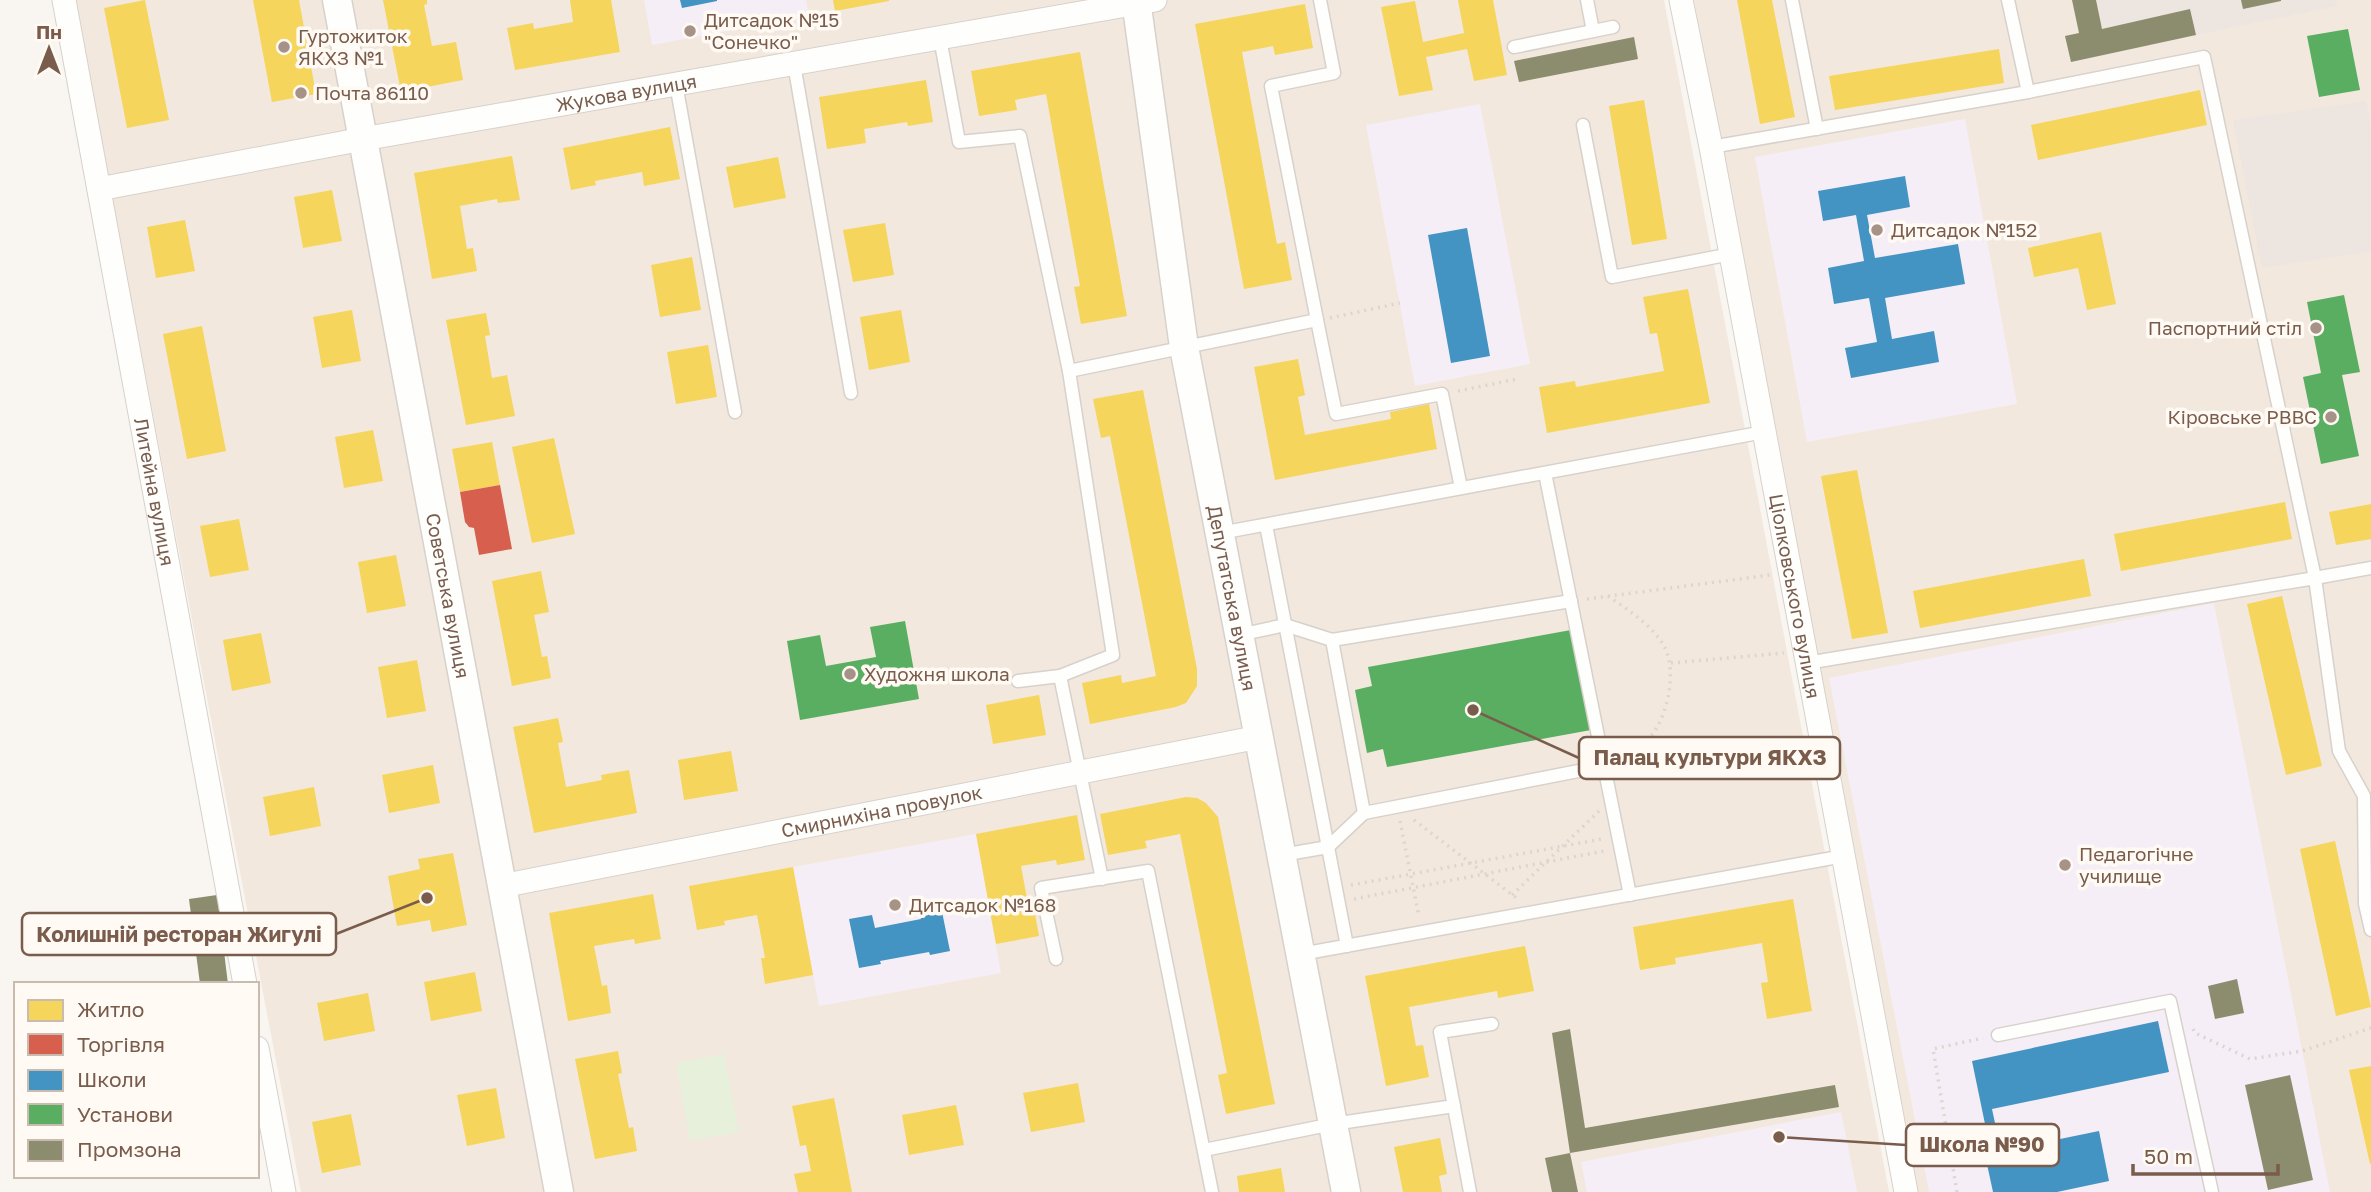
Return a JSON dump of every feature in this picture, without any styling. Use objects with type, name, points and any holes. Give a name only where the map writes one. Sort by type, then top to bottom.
[{"type":"street","name":"Литейна вулиця","points":[[64,0],[245,982]]},
{"type":"street","name":"Советська вулиця","points":[[337,0],[559,1192]]},
{"type":"street","name":"Ціолковського вулиця","points":[[1681,0],[1711,147],[1906,1192]]},
{"type":"street","name":"Жукова вулиця","points":[[99,188],[1143,1]]},
{"type":"street","name":"Депутатська вулиця","points":[[1143,1],[1184,347],[1346,1192]]},
{"type":"street","name":"Смирнихіна провулок","points":[[502,886],[1259,737]]},
{"type":"street","points":[[259,1059],[284,1192]]},
{"type":"lane","points":[[1320,0],[1334,73],[1271,86],[1336,414],[1442,394],[1461,488]]},
{"type":"lane","points":[[1587,0],[1593,31]]},
{"type":"lane","points":[[1792,0],[1817,130]]},
{"type":"lane","points":[[2008,0],[2028,92]]},
{"type":"lane","points":[[1514,47],[1613,27]]},
{"type":"lane","points":[[940,38],[959,142],[1020,136],[1069,371],[1113,655],[1060,676],[1018,681]]},
{"type":"lane","points":[[1711,147],[2028,92],[2204,57],[2315,578],[2339,751],[2368,796],[2365,904],[2371,930]]},
{"type":"lane","points":[[794,64],[851,393]]},
{"type":"lane","points":[[676,84],[735,412]]},
{"type":"lane","points":[[1583,125],[1612,277],[1731,254]]},
{"type":"lane","points":[[1069,371],[1317,320]]},
{"type":"lane","points":[[1220,533],[1764,432]]},
{"type":"lane","points":[[1545,472],[1630,895]]},
{"type":"lane","points":[[1266,525],[1347,946]]},
{"type":"lane","points":[[1806,657],[2371,568]]},
{"type":"lane","points":[[1239,635],[1285,625],[1332,640],[1571,601]]},
{"type":"lane","points":[[1332,640],[1364,813]]},
{"type":"lane","points":[[1060,676],[1101,879]]},
{"type":"lane","points":[[1282,855],[1328,847],[1364,813],[1604,766]]},
{"type":"lane","points":[[1301,954],[1844,856]]},
{"type":"lane","points":[[1056,959],[1041,888],[1148,871],[1212,1192]]},
{"type":"lane","points":[[1998,1035],[2170,1000],[2212,1192]]},
{"type":"lane","points":[[1470,1192],[1440,1032],[1492,1024]]},
{"type":"lane","points":[[1204,1150],[1333,1124],[1454,1106]]},
{"type":"path","points":[[1317,320],[1400,303]]},
{"type":"path","points":[[1442,394],[1518,379]]},
{"type":"path","points":[[1571,601],[1791,572]]},
{"type":"path","points":[[1604,766],[1644,744],[1661,723],[1669,695],[1671,663],[1664,646],[1647,625],[1608,596]]},
{"type":"path","points":[[1671,663],[1806,657]]},
{"type":"path","points":[[1512,895],[1611,800]]},
{"type":"path","points":[[1397,807],[1534,912]]},
{"type":"path","points":[[1397,807],[1422,932]]},
{"type":"path","points":[[1336,888],[1563,846],[1619,842]]},
{"type":"path","points":[[1338,902],[1547,862],[1619,842]]},
{"type":"path","points":[[2170,1000],[2195,1033],[2250,1059],[2302,1051],[2371,1028]]},
{"type":"path","points":[[1957,1192],[1933,1049],[1998,1035]]},
{"type":"shaded area","points":[[74,0],[1664,0],[1889,1192],[301,1192]]},
{"type":"shaded area","name":"Дитсадок №15 \"Сонечко\"","points":[[644,0],[806,0],[809,16],[652,45]]},
{"type":"shaded area","points":[[1694,0],[2371,0],[2371,1192],[1918,1192]]},
{"type":"shaded area","points":[[2096,0],[2336,0],[2337,6],[2196,35],[2190,10],[2102,29]]},
{"type":"shaded area","points":[[2366,101],[2371,130],[2371,251],[2262,268],[2233,120]]},
{"type":"shaded area","points":[[1480,104],[1530,364],[1415,386],[1366,125]]},
{"type":"shaded area","name":"Дитсадок №152","points":[[1965,119],[2017,404],[1807,442],[1755,157]]},
{"type":"shaded area","name":"Педагогічне училище","points":[[2214,603],[2330,1192],[1929,1192],[1829,678]]},
{"type":"shaded area","name":"Дитсадок №168","points":[[976,834],[1001,973],[819,1006],[793,867]]},
{"type":"shaded area","points":[[1841,1112],[1857,1192],[1587,1192],[1581,1162]]},
{"type":"green space","points":[[724,1054],[739,1132],[690,1141],[676,1063]]},
{"type":"building: Житло","points":[[145,0],[169,120],[127,128],[104,8]]},
{"type":"building: Житло","name":"Гуртожиток ЯКХЗ №1","points":[[253,0],[299,0],[316,94],[272,102]]},
{"type":"building: Житло","points":[[383,0],[427,0],[424,5],[432,46],[456,42],[463,80],[401,92]]},
{"type":"building: Житло","points":[[570,0],[611,0],[620,52],[515,70],[507,28],[533,23],[534,29],[573,22]]},
{"type":"building: Житло","points":[[833,0],[889,0],[889,1],[835,11]]},
{"type":"building: Житло","points":[[1458,0],[1493,0],[1507,75],[1474,81],[1467,49],[1426,57],[1433,90],[1399,96],[1381,7],[1415,1],[1423,42],[1464,33]]},
{"type":"building: Житло","points":[[1737,0],[1772,0],[1795,117],[1760,124]]},
{"type":"building: Житло","points":[[1305,4],[1313,48],[1275,55],[1273,46],[1242,52],[1277,244],[1285,242],[1292,280],[1244,289],[1195,24]]},
{"type":"building: Житло","points":[[1999,49],[2004,83],[1835,110],[1829,76]]},
{"type":"building: Житло","points":[[1080,52],[1127,316],[1081,324],[1074,287],[1080,286],[1046,94],[1015,100],[1017,110],[979,116],[971,71]]},
{"type":"building: Житло","points":[[926,80],[933,122],[908,126],[907,122],[864,129],[866,143],[827,149],[819,97]]},
{"type":"building: Житло","points":[[2200,90],[2207,125],[2038,160],[2031,125]]},
{"type":"building: Житло","points":[[1644,100],[1667,239],[1632,245],[1609,106]]},
{"type":"building: Житло","points":[[670,127],[680,179],[644,186],[642,172],[595,181],[596,185],[571,190],[563,148]]},
{"type":"building: Житло","points":[[512,156],[520,200],[498,203],[497,199],[460,206],[467,249],[473,248],[477,271],[432,279],[414,173]]},
{"type":"building: Житло","points":[[778,157],[786,198],[734,208],[726,167]]},
{"type":"building: Житло","points":[[332,190],[342,241],[303,248],[294,197]]},
{"type":"building: Житло","points":[[185,220],[195,271],[156,278],[147,227]]},
{"type":"building: Житло","points":[[885,223],[894,275],[853,282],[843,230]]},
{"type":"building: Житло","points":[[2101,232],[2116,304],[2087,310],[2078,268],[2034,277],[2028,248]]},
{"type":"building: Житло","points":[[692,257],[701,310],[660,317],[651,265]]},
{"type":"building: Житло","points":[[1688,289],[1710,403],[1547,433],[1539,387],[1575,381],[1576,387],[1664,371],[1657,333],[1650,334],[1643,297]]},
{"type":"building: Житло","points":[[352,310],[361,361],[322,368],[313,317]]},
{"type":"building: Житло","points":[[901,310],[910,362],[869,370],[860,317]]},
{"type":"building: Житло","points":[[486,313],[490,335],[485,336],[492,378],[507,375],[515,416],[466,425],[446,320]]},
{"type":"building: Житло","points":[[202,326],[226,451],[187,459],[163,334]]},
{"type":"building: Житло","points":[[708,345],[717,397],[676,404],[667,352]]},
{"type":"building: Житло","points":[[1298,359],[1305,395],[1298,397],[1305,435],[1391,419],[1390,412],[1429,404],[1437,449],[1275,480],[1254,367]]},
{"type":"building: Житло","points":[[1143,390],[1197,669],[1197,686],[1186,703],[1176,707],[1090,724],[1082,683],[1121,675],[1122,683],[1156,676],[1110,436],[1101,438],[1093,399]]},
{"type":"building: Житло","points":[[373,430],[383,481],[344,488],[335,437]]},
{"type":"building: Житло","points":[[554,438],[575,534],[532,543],[512,447]]},
{"type":"building: Житло","points":[[492,442],[500,485],[460,492],[452,449]]},
{"type":"building: Житло","points":[[1857,470],[1888,633],[1852,639],[1821,476]]},
{"type":"building: Житло","points":[[2285,502],[2292,539],[2121,571],[2114,534]]},
{"type":"building: Житло","points":[[2371,504],[2371,539],[2336,545],[2329,512]]},
{"type":"building: Житло","points":[[239,519],[249,570],[210,577],[200,526]]},
{"type":"building: Житло","points":[[396,555],[406,606],[367,613],[358,562]]},
{"type":"building: Житло","points":[[2084,559],[2091,596],[1920,628],[1913,591]]},
{"type":"building: Житло","points":[[541,571],[549,612],[534,615],[542,657],[547,656],[551,678],[512,686],[492,581]]},
{"type":"building: Житло","points":[[2282,596],[2322,766],[2286,775],[2247,604]]},
{"type":"building: Житло","points":[[261,633],[271,683],[232,691],[223,640]]},
{"type":"building: Житло","points":[[417,660],[426,711],[387,718],[378,667]]},
{"type":"building: Житло","points":[[1039,695],[1046,735],[993,744],[986,705]]},
{"type":"building: Житло","points":[[558,718],[563,742],[558,743],[566,787],[602,780],[601,775],[629,770],[637,813],[534,833],[513,727]]},
{"type":"building: Житло","points":[[731,751],[738,791],[684,800],[678,760]]},
{"type":"building: Житло","points":[[433,765],[440,803],[389,813],[382,775]]},
{"type":"building: Житло","points":[[314,787],[321,826],[270,836],[263,797]]},
{"type":"building: Житло","points":[[1186,797],[1197,798],[1206,803],[1218,817],[1275,1104],[1226,1114],[1218,1075],[1227,1073],[1180,834],[1145,841],[1147,848],[1108,855],[1100,814]]},
{"type":"building: Житло","points":[[1077,815],[1085,860],[1057,865],[1056,860],[1021,866],[1029,909],[1034,908],[1039,936],[996,944],[976,834]]},
{"type":"building: Житло","points":[[2335,841],[2371,1007],[2336,1016],[2300,849]]},
{"type":"building: Житло","points":[[453,853],[467,925],[432,932],[430,920],[397,926],[388,876],[420,869],[418,859]]},
{"type":"building: Житло","points":[[793,867],[813,975],[765,984],[761,958],[765,958],[757,915],[724,921],[725,925],[697,930],[689,886]]},
{"type":"building: Житло","points":[[653,894],[661,939],[635,944],[634,939],[594,946],[602,986],[607,985],[611,1013],[568,1021],[549,913]]},
{"type":"building: Житло","points":[[1793,899],[1812,1011],[1767,1019],[1761,983],[1768,982],[1762,943],[1675,958],[1676,964],[1640,970],[1633,927]]},
{"type":"building: Житло","points":[[1525,946],[1534,991],[1498,998],[1497,991],[1409,1007],[1416,1046],[1423,1045],[1429,1077],[1386,1086],[1365,976]]},
{"type":"building: Житло","points":[[475,972],[482,1011],[431,1021],[424,982]]},
{"type":"building: Житло","points":[[368,993],[375,1031],[324,1041],[317,1003]]},
{"type":"building: Житло","points":[[618,1051],[622,1073],[618,1074],[629,1128],[633,1127],[637,1151],[595,1159],[575,1059]]},
{"type":"building: Житло","points":[[2371,1066],[2371,1164],[2370,1164],[2349,1070]]},
{"type":"building: Житло","points":[[1078,1083],[1085,1122],[1031,1132],[1023,1093]]},
{"type":"building: Житло","points":[[496,1088],[505,1138],[467,1146],[457,1095]]},
{"type":"building: Житло","points":[[834,1098],[852,1192],[798,1192],[794,1174],[811,1171],[806,1145],[800,1146],[792,1106]]},
{"type":"building: Житло","points":[[956,1105],[964,1145],[909,1155],[902,1115]]},
{"type":"building: Житло","points":[[351,1114],[361,1165],[322,1173],[312,1122]]},
{"type":"building: Житло","points":[[1440,1138],[1447,1174],[1439,1176],[1442,1192],[1403,1192],[1394,1147]]},
{"type":"building: Житло","points":[[1281,1168],[1285,1192],[1239,1192],[1237,1176]]},
{"type":"building: Торгівля","points":[[500,485],[512,549],[479,555],[474,528],[465,522],[460,492]]},
{"type":"building: Школи","points":[[680,0],[717,0],[717,1],[682,8]]},
{"type":"building: Школи","points":[[1905,176],[1910,207],[1867,215],[1875,258],[1958,244],[1965,284],[1885,298],[1892,339],[1934,331],[1939,362],[1851,378],[1845,348],[1877,342],[1869,298],[1834,304],[1828,268],[1864,261],[1856,215],[1823,221],[1818,191]]},
{"type":"building: Школи","points":[[1467,228],[1490,356],[1451,363],[1428,235]]},
{"type":"building: Школи","points":[[940,902],[950,951],[880,961],[881,964],[859,968],[849,919],[872,915],[875,928],[921,919],[918,906]]},
{"type":"building: Школи","points":[[2158,1021],[2169,1072],[1992,1109],[2001,1151],[2099,1131],[2109,1181],[2057,1192],[1993,1192],[1985,1155],[1991,1153],[1972,1061]]},
{"type":"building: Установи","points":[[2348,29],[2360,90],[2319,97],[2307,36]]},
{"type":"building: Установи","name":"Кіровське РВВС","points":[[2344,295],[2360,372],[2342,375],[2359,456],[2321,464],[2303,377],[2321,373],[2307,302]]},
{"type":"building: Установи","points":[[905,621],[919,699],[800,720],[787,641],[820,635],[826,666],[876,657],[870,627]]},
{"type":"building: Установи","points":[[1571,630],[1591,730],[1387,767],[1383,749],[1367,753],[1355,690],[1372,686],[1368,667]]},
{"type":"building: Промзона","points":[[2072,0],[2096,0],[2102,29],[2190,9],[2196,35],[2071,62],[2065,36],[2079,33]]},
{"type":"building: Промзона","points":[[2241,0],[2281,0],[2281,1],[2243,9]]},
{"type":"building: Промзона","points":[[1634,37],[1638,59],[1519,82],[1514,61]]},
{"type":"building: Промзона","points":[[217,895],[228,982],[200,982],[189,899]]},
{"type":"building: Промзона","points":[[2237,979],[2244,1013],[2215,1019],[2208,986]]},
{"type":"building: Промзона","points":[[1570,1029],[1585,1128],[1835,1085],[1839,1107],[1570,1153],[1552,1033]]},
{"type":"building: Промзона","points":[[2290,1075],[2313,1180],[2268,1190],[2245,1085]]},
{"type":"building: Промзона","points":[[1570,1153],[1578,1192],[1552,1192],[1545,1158]]},
{"type":"place","name":"Дитсадок №15 \"Сонечко\"","points":[[690,31]]},
{"type":"place","name":"Гуртожиток ЯКХЗ №1","points":[[284,47]]},
{"type":"place","name":"Почта 86110","points":[[301,93]]},
{"type":"place","name":"Дитсадок №152","points":[[1877,230]]},
{"type":"place","name":"Паспортний стіл","points":[[2316,328]]},
{"type":"place","name":"Кіровське РВВС","points":[[2331,417]]},
{"type":"place","name":"Художня школа","points":[[850,674]]},
{"type":"place","name":"Палац культури ЯКХЗ","points":[[1473,710]]},
{"type":"place","name":"Педагогічне училище","points":[[2065,865]]},
{"type":"place","name":"Колишній ресторан Жигулі","points":[[427,898]]},
{"type":"place","name":"Дитсадок №168","points":[[895,905]]},
{"type":"place","name":"Школа №90","points":[[1779,1137]]}]
